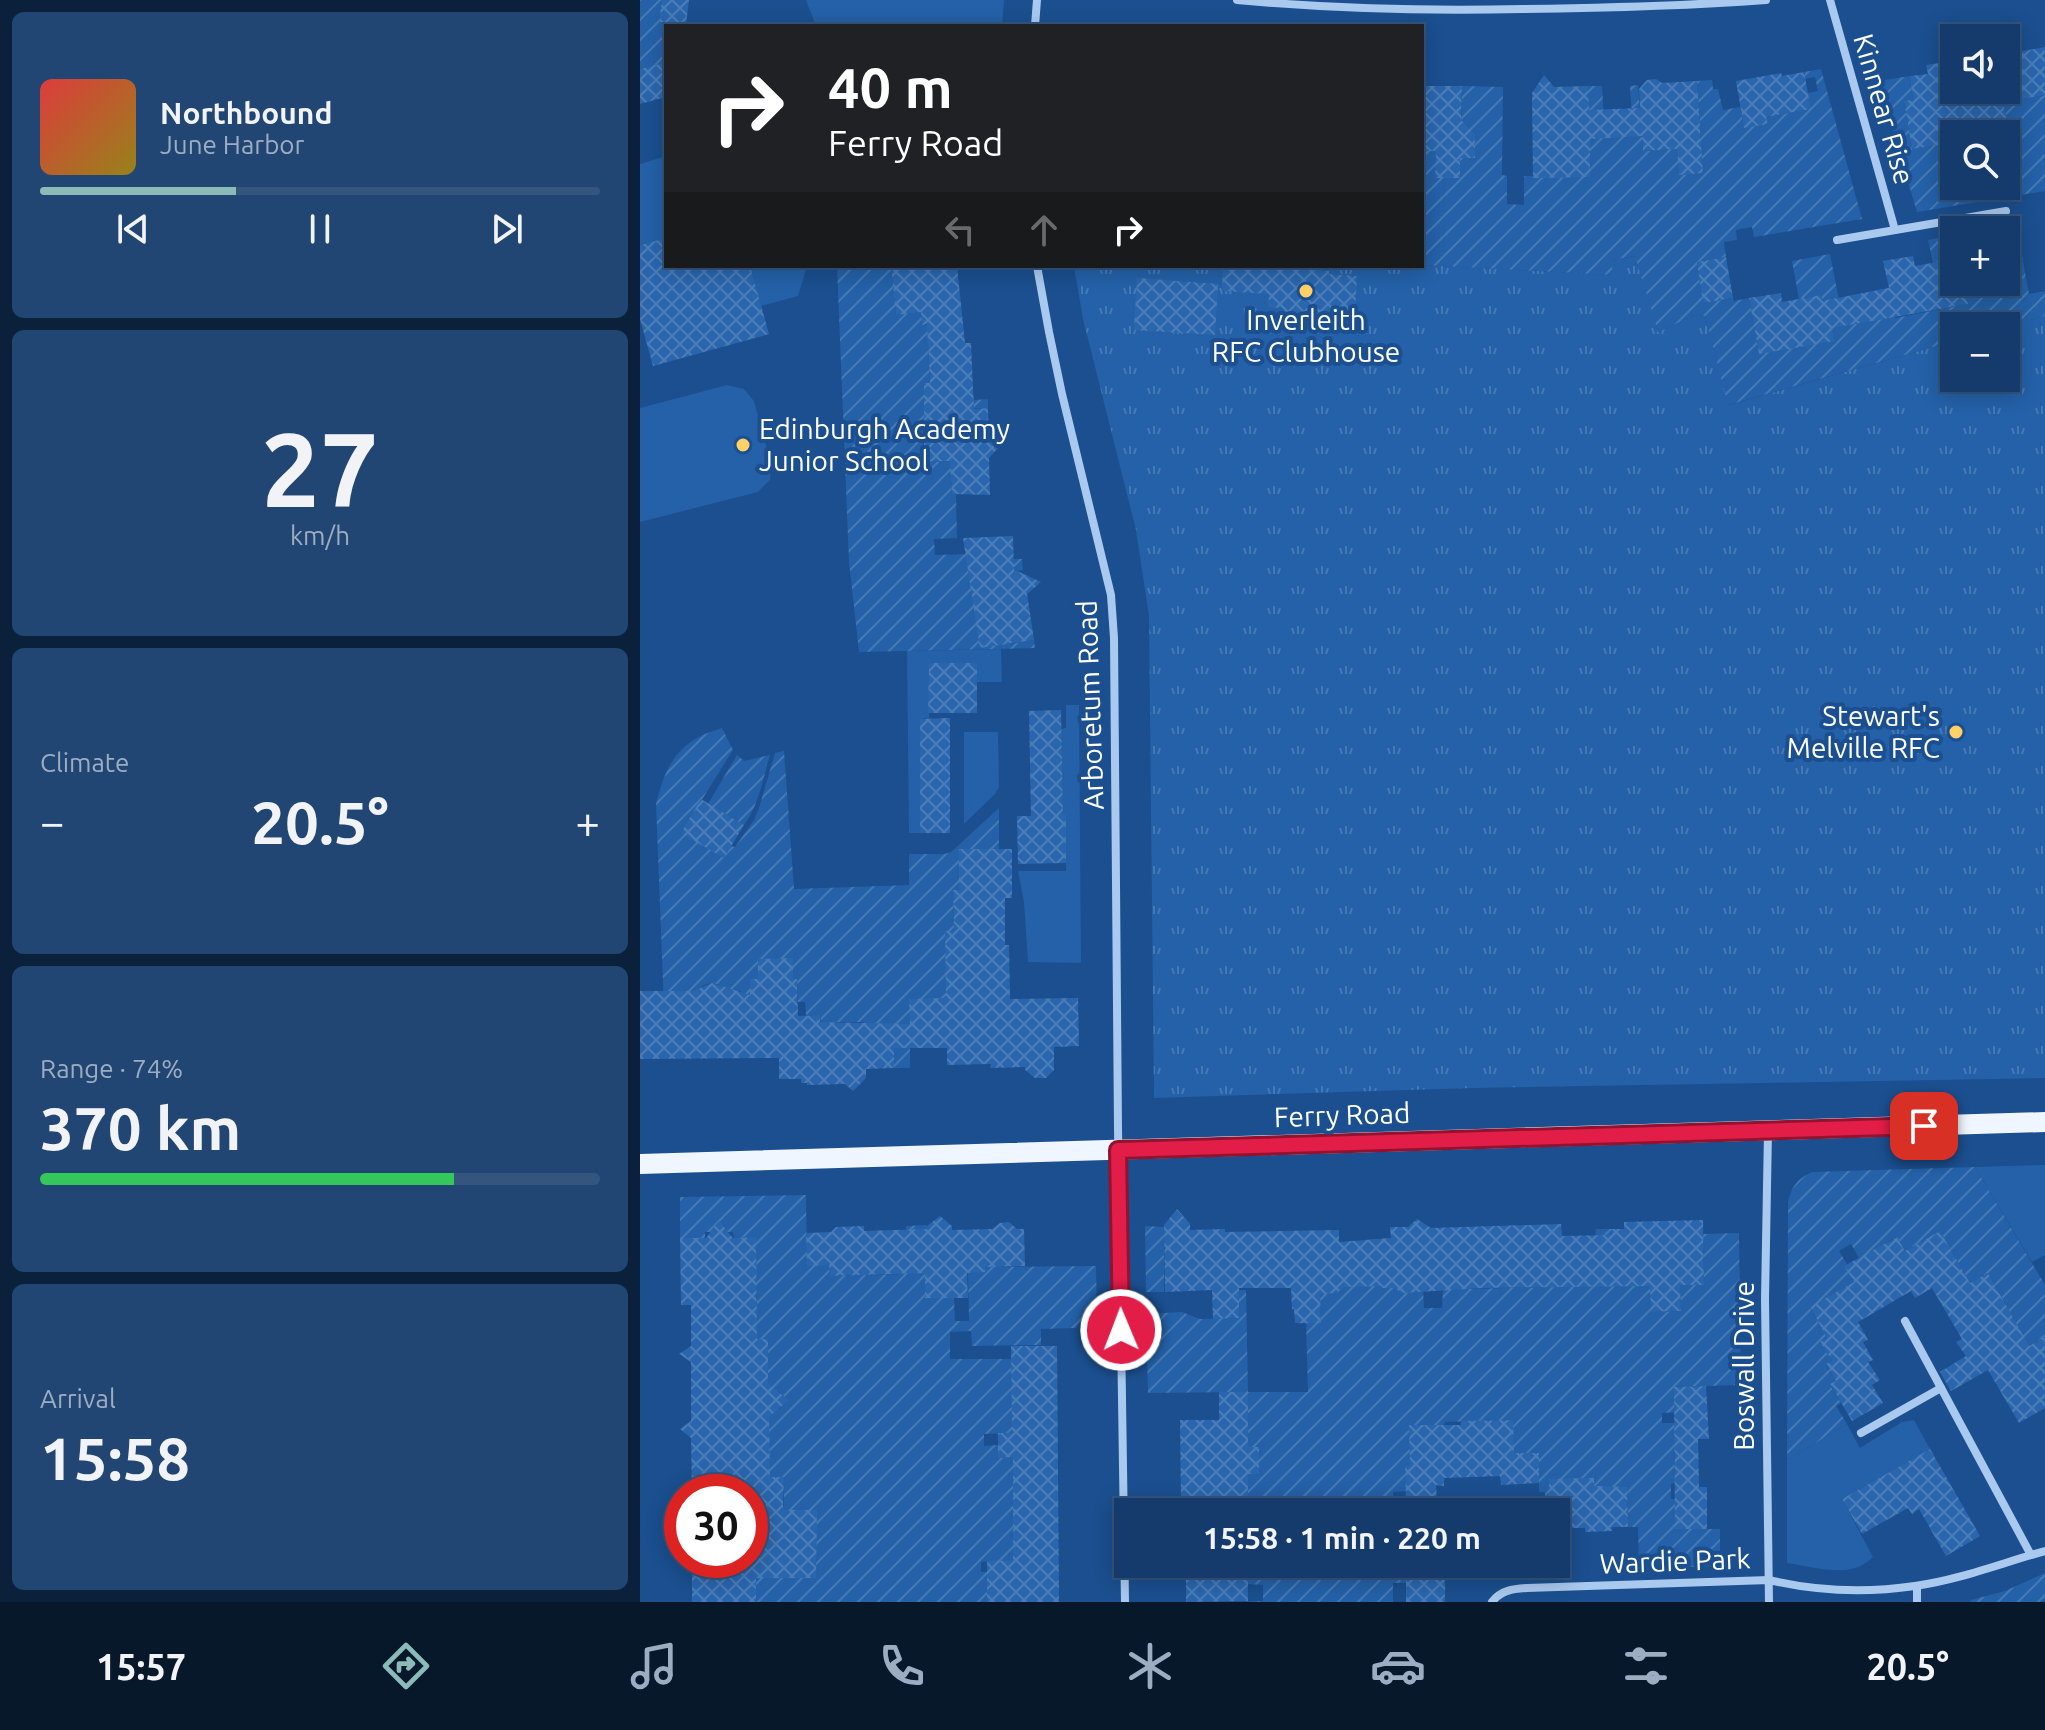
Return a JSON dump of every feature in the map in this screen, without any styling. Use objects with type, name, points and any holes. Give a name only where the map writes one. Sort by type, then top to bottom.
[{"type":"main road","name":"Ferry Road","points":[[640,1164],[2045,1122]]},
{"type":"street","points":[[1035,24],[1037,0]]},
{"type":"street","points":[[1237,0],[1446,10],[1685,5],[1766,0]]},
{"type":"street","name":"Kinnear Rise","points":[[1830,0],[1895,230]]},
{"type":"street","points":[[1837,240],[2006,211]]},
{"type":"street","name":"Arboretum Road","points":[[1037,268],[1062,394],[1111,595],[1116,687],[1118,1150],[1125,1602]]},
{"type":"street","name":"Boswall Drive","points":[[1768,1130],[1765,1299],[1769,1602]]},
{"type":"street","points":[[1905,1321],[2031,1555]]},
{"type":"street","points":[[1861,1433],[1941,1388]]},
{"type":"street","name":"Wardie Park","points":[[1492,1602],[1503,1592],[1527,1588],[1769,1580],[1806,1587],[1882,1590],[1947,1580],[2045,1551]]},
{"type":"street","points":[[1917,1586],[1917,1602]]},
{"type":"green space","points":[[640,0],[662,0],[659,22],[674,24],[664,24],[664,63],[640,69]]},
{"type":"green space","points":[[806,0],[1004,0],[1002,24],[815,24]]},
{"type":"green space","points":[[1821,69],[1862,219],[1754,237],[1752,227],[1736,230],[1737,240],[1724,242],[1726,257],[1697,262],[1703,303],[1749,298],[1759,354],[1824,313],[1821,295],[1799,299],[1792,261],[1830,254],[1844,326],[1881,319],[1876,290],[1889,288],[1895,318],[1968,304],[1967,296],[2020,296],[2021,251],[2029,294],[2045,291],[2045,316],[2020,323],[2020,312],[1940,312],[1940,345],[1728,405],[1705,316],[1695,315],[1658,332],[1635,256],[1612,260],[1612,275],[1424,265],[1424,151],[1436,151],[1436,177],[1460,178],[1460,158],[1470,158],[1470,147],[1475,143],[1475,134],[1471,130],[1461,130],[1462,86],[1503,87],[1502,175],[1507,176],[1507,204],[1524,205],[1524,176],[1590,177],[1588,86],[1602,86],[1605,137],[1633,136],[1630,86],[1638,85],[1643,151],[1677,149],[1679,175],[1703,173],[1697,81],[1712,80],[1713,89],[1718,89],[1723,110],[1740,107],[1744,127],[1767,124],[1766,117],[1810,109],[1808,93],[1818,91],[1815,77],[1805,79],[1804,72]]},
{"type":"green space","points":[[1910,76],[1913,100],[1904,102],[1912,149],[1940,145],[1940,200],[1990,200],[1917,212],[1878,81]]},
{"type":"green space","points":[[2045,95],[2045,191],[2020,195],[2020,120],[2006,120],[2004,104],[2020,104],[2020,99]]},
{"type":"green space","points":[[1973,106],[1975,120],[1942,120],[1941,111]]},
{"type":"green space","points":[[664,157],[664,239],[640,245],[640,164]]},
{"type":"green space","points":[[1940,238],[1940,262],[1933,263],[1928,240]]},
{"type":"green space","points":[[1636,256],[1658,332],[1695,315],[1705,316],[1729,405],[1940,345],[1940,392],[2020,392],[2020,323],[2045,316],[2045,1078],[1473,1088],[1154,1098],[1149,616],[1136,530],[1083,319],[1074,268],[1424,268],[1424,265],[1612,275],[1612,260]]},
{"type":"green space","points":[[751,268],[806,268],[798,296],[761,306]]},
{"type":"green space","points":[[837,268],[891,268],[896,315],[921,312],[923,325],[960,322],[928,345],[930,383],[925,395],[973,393],[974,400],[988,399],[988,408],[929,410],[929,429],[923,430],[924,462],[963,461],[951,482],[952,493],[956,494],[957,538],[934,539],[935,555],[1006,553],[1007,559],[1022,559],[1023,570],[970,578],[1008,632],[1010,644],[1034,640],[1035,648],[859,652],[849,562]]},
{"type":"green space","points":[[727,385],[744,389],[754,401],[771,464],[770,480],[758,492],[640,522],[640,408]]},
{"type":"green space","points":[[1001,649],[1002,682],[977,682],[977,663],[929,664],[929,718],[920,719],[920,833],[909,833],[907,651]]},
{"type":"green space","points":[[1066,705],[1079,705],[1081,963],[1028,962],[1024,902],[1018,871],[1066,871],[1061,729],[1066,728]]},
{"type":"green space","points":[[722,728],[733,750],[681,833],[735,847],[754,820],[775,753],[784,751],[794,889],[909,885],[909,854],[951,852],[999,808],[999,849],[959,850],[959,890],[953,890],[954,931],[945,931],[951,1002],[910,1000],[910,1068],[894,1068],[894,1032],[864,1022],[821,1022],[820,1015],[806,1015],[805,1002],[798,1002],[797,979],[793,978],[750,980],[751,1058],[741,1030],[741,991],[726,990],[712,983],[697,991],[666,1059],[656,804],[674,758],[700,736]]},
{"type":"green space","points":[[964,732],[998,732],[999,787],[964,824]]},
{"type":"green space","points":[[737,755],[744,761],[770,755],[757,800],[744,825],[708,804]]},
{"type":"green space","points":[[2045,1165],[2045,1255],[2032,1262],[1975,1167]]},
{"type":"green space","points":[[1975,1167],[2045,1285],[2045,1344],[2041,1339],[2018,1352],[1995,1314],[2007,1306],[1988,1273],[1970,1283],[1940,1231],[1905,1251],[1896,1237],[1884,1244],[1890,1254],[1871,1265],[1865,1255],[1859,1258],[1851,1244],[1839,1251],[1854,1282],[1810,1308],[1827,1338],[1820,1342],[1832,1361],[1826,1365],[1836,1381],[1830,1385],[1841,1403],[1836,1406],[1847,1424],[1787,1460],[1788,1202],[1793,1187],[1812,1172]]},
{"type":"green space","points":[[806,1195],[807,1265],[829,1265],[830,1276],[906,1274],[906,1226],[927,1225],[925,1298],[954,1298],[955,1321],[969,1321],[968,1273],[985,1264],[1003,1267],[1096,1266],[1097,1319],[1082,1320],[1076,1328],[1041,1329],[1041,1345],[972,1346],[971,1331],[950,1332],[950,1359],[1026,1359],[1012,1433],[984,1434],[984,1446],[998,1445],[998,1458],[1013,1457],[1013,1560],[981,1562],[981,1572],[998,1572],[987,1602],[756,1602],[756,1578],[816,1577],[816,1563],[805,1563],[768,1514],[768,1507],[784,1506],[784,1478],[770,1477],[770,1456],[694,1456],[769,1442],[769,1418],[750,1417],[750,1408],[779,1409],[784,1404],[784,1396],[778,1391],[750,1392],[768,1365],[768,1339],[691,1340],[691,1334],[723,1334],[757,1304],[756,1281],[735,1280],[755,1237],[734,1238],[733,1232],[727,1232],[723,1226],[715,1226],[711,1232],[705,1232],[705,1238],[680,1238],[680,1197]]},
{"type":"green space","points":[[1145,1226],[1164,1227],[1164,1292],[1146,1292]]},
{"type":"green space","points":[[1596,1229],[1612,1229],[1613,1281],[1653,1286],[1652,1312],[1681,1311],[1677,1285],[1704,1284],[1703,1234],[1739,1233],[1741,1385],[1675,1387],[1675,1406],[1707,1405],[1707,1411],[1662,1413],[1662,1423],[1684,1423],[1674,1453],[1675,1483],[1671,1484],[1671,1499],[1675,1499],[1675,1529],[1720,1529],[1720,1566],[1639,1569],[1638,1527],[1628,1527],[1627,1487],[1614,1487],[1570,1503],[1570,1498],[1545,1498],[1545,1492],[1539,1492],[1539,1453],[1511,1453],[1513,1420],[1410,1426],[1410,1466],[1405,1466],[1406,1491],[1393,1492],[1393,1498],[1248,1498],[1247,1474],[1259,1474],[1259,1447],[1246,1447],[1248,1392],[1308,1392],[1306,1324],[1321,1323],[1317,1294],[1370,1260],[1370,1239],[1381,1239],[1382,1288],[1423,1287],[1424,1308],[1442,1308],[1443,1285],[1471,1289],[1588,1286]]},
{"type":"green space","points":[[1239,1290],[1246,1290],[1248,1392],[1148,1393],[1146,1314],[1182,1312],[1200,1319],[1239,1318]]},
{"type":"green space","points":[[1914,1420],[1930,1449],[1842,1499],[1873,1557],[1864,1564],[1844,1570],[1787,1563],[1787,1460],[1847,1424],[1860,1448],[1902,1422]]},
{"type":"green space","points":[[2045,1573],[2045,1602],[1970,1602],[2005,1591]]},
{"type":"green space","points":[[1248,1578],[1406,1578],[1406,1583],[1393,1583],[1393,1602],[1240,1602],[1263,1601],[1263,1585],[1248,1584]]},
{"type":"building","points":[[662,0],[689,0],[686,24],[659,22]]},
{"type":"building","points":[[2045,47],[2045,95],[2020,99],[2020,52]]},
{"type":"building","points":[[664,63],[664,98],[640,104],[640,69]]},
{"type":"building","points":[[1940,63],[1940,104],[2004,104],[2006,120],[1940,120],[1940,145],[1912,149],[1904,101],[1913,100],[1910,76],[1928,74],[1926,65]]},
{"type":"building","points":[[1804,72],[1811,109],[1766,117],[1768,124],[1744,128],[1736,81]]},
{"type":"building","points":[[1544,75],[1554,87],[1588,86],[1589,110],[1640,108],[1639,89],[1647,80],[1656,79],[1662,83],[1697,81],[1703,173],[1679,175],[1677,149],[1643,151],[1642,136],[1590,139],[1590,177],[1533,178],[1532,93]]},
{"type":"building","points":[[1424,86],[1462,86],[1461,120],[1475,134],[1475,158],[1460,158],[1460,178],[1435,178],[1436,151],[1424,151]]},
{"type":"building","points":[[664,239],[664,268],[751,268],[769,334],[653,366],[640,319],[640,245]]},
{"type":"building","points":[[1913,256],[1915,266],[1940,262],[1940,296],[1967,296],[1968,304],[1832,328],[1834,341],[1759,354],[1749,298],[1781,293],[1782,302],[1821,295],[1822,301],[1889,288],[1883,261]]},
{"type":"building","points":[[1726,257],[1733,298],[1703,303],[1697,262]]},
{"type":"building","points":[[891,268],[957,268],[965,343],[971,343],[974,409],[988,408],[989,438],[999,447],[989,458],[990,495],[952,494],[950,461],[924,462],[924,383],[930,383],[927,324],[922,325],[921,312],[896,315]]},
{"type":"building","name":"Inverleith RFC Clubhouse","points":[[1223,268],[1329,271],[1329,274],[1357,276],[1355,317],[1283,313],[1283,308],[1268,307],[1269,294],[1222,291]]},
{"type":"building","points":[[1137,278],[1218,284],[1215,335],[1134,330]]},
{"type":"building","points":[[1013,536],[1014,571],[1041,582],[1027,594],[1034,640],[980,648],[963,538]]},
{"type":"building","points":[[929,663],[977,663],[977,713],[928,713]]},
{"type":"building","points":[[1061,710],[1066,863],[1018,864],[1017,816],[1031,816],[1029,711]]},
{"type":"building","points":[[950,718],[950,833],[920,833],[920,719]]},
{"type":"building","points":[[701,799],[744,825],[724,858],[681,833]]},
{"type":"building","points":[[959,849],[1012,849],[1012,898],[1005,898],[1010,999],[1078,998],[1079,1046],[1054,1047],[1054,1070],[1046,1078],[1035,1078],[1025,1067],[947,1065],[947,1048],[894,1048],[894,1068],[866,1069],[866,1078],[853,1091],[845,1084],[807,1085],[801,1083],[801,1079],[779,1079],[779,1058],[640,1059],[640,991],[693,991],[712,983],[750,995],[750,979],[758,979],[758,959],[793,958],[798,1016],[820,1015],[820,1022],[910,1024],[909,999],[946,998],[945,931],[954,931],[953,890],[959,890]]},
{"type":"building","points":[[1177,1209],[1190,1224],[1190,1230],[1339,1230],[1339,1242],[1391,1238],[1390,1227],[1408,1227],[1417,1219],[1431,1228],[1561,1224],[1562,1236],[1612,1235],[1612,1229],[1624,1229],[1624,1222],[1703,1220],[1704,1285],[1680,1285],[1681,1311],[1651,1312],[1650,1286],[1484,1288],[1401,1293],[1395,1288],[1382,1286],[1344,1287],[1337,1293],[1320,1294],[1321,1324],[1295,1323],[1291,1288],[1239,1288],[1239,1318],[1213,1319],[1212,1290],[1165,1292],[1164,1225]]},
{"type":"building","points":[[940,1216],[952,1226],[952,1230],[992,1229],[1000,1223],[1009,1222],[1017,1229],[1024,1229],[1025,1266],[985,1267],[985,1272],[967,1273],[968,1298],[925,1298],[925,1273],[830,1276],[829,1265],[807,1266],[806,1233],[864,1226],[864,1231],[927,1229]]},
{"type":"building","points":[[719,1221],[733,1238],[756,1237],[757,1339],[768,1339],[768,1384],[789,1400],[769,1417],[770,1477],[784,1477],[783,1510],[817,1510],[816,1578],[768,1578],[768,1474],[692,1474],[691,1438],[680,1429],[691,1421],[691,1362],[679,1354],[691,1346],[691,1305],[681,1305],[680,1238],[706,1238]]},
{"type":"building","points":[[1940,1231],[1970,1283],[1988,1273],[2029,1346],[2045,1337],[2045,1408],[2019,1423],[1988,1370],[1951,1391],[1940,1372],[1966,1356],[1956,1342],[1962,1339],[1932,1288],[1915,1298],[1911,1291],[1858,1322],[1868,1340],[1863,1342],[1873,1360],[1868,1362],[1880,1380],[1872,1385],[1883,1403],[1852,1421],[1830,1384],[1836,1381],[1826,1364],[1832,1361],[1820,1342],[1827,1338],[1810,1307],[1854,1282],[1844,1266],[1897,1237],[1905,1251]]},
{"type":"building","points":[[1011,1346],[1057,1346],[1059,1602],[987,1602],[987,1561],[1013,1560],[1013,1457],[998,1458],[998,1433],[1012,1433]]},
{"type":"building","points":[[1706,1386],[1709,1439],[1698,1439],[1699,1487],[1707,1487],[1707,1529],[1675,1529],[1674,1387]]},
{"type":"building","points":[[1219,1392],[1248,1392],[1248,1447],[1259,1447],[1259,1474],[1248,1474],[1248,1498],[1181,1498],[1180,1420],[1219,1420]]},
{"type":"building","points":[[1513,1420],[1514,1453],[1539,1453],[1539,1483],[1501,1485],[1500,1476],[1444,1478],[1444,1486],[1436,1485],[1437,1498],[1406,1498],[1405,1466],[1410,1466],[1409,1425],[1461,1425],[1461,1421]]},
{"type":"building","points":[[1930,1449],[1980,1536],[1946,1556],[1919,1509],[1912,1514],[1908,1508],[1862,1534],[1842,1499]]},
{"type":"building","points":[[1594,1478],[1594,1486],[1627,1487],[1628,1527],[1585,1532],[1585,1528],[1570,1528],[1570,1498],[1549,1498],[1549,1479]]},
{"type":"building","points":[[692,1578],[756,1578],[756,1602],[692,1602]]},
{"type":"building","points":[[1186,1578],[1248,1578],[1248,1601],[1186,1602]]},
{"type":"building","points":[[1406,1578],[1445,1578],[1445,1602],[1406,1602]]},
{"type":"place","name":"Inverleith RFC Clubhouse","points":[[1306,291]]},
{"type":"place","name":"Edinburgh Academy Junior School","points":[[743,445]]},
{"type":"place","name":"Stewart's Melville RFC","points":[[1956,732]]},
{"type":"route","points":[[1121,1330],[1118,1150],[1924,1126]]}]
